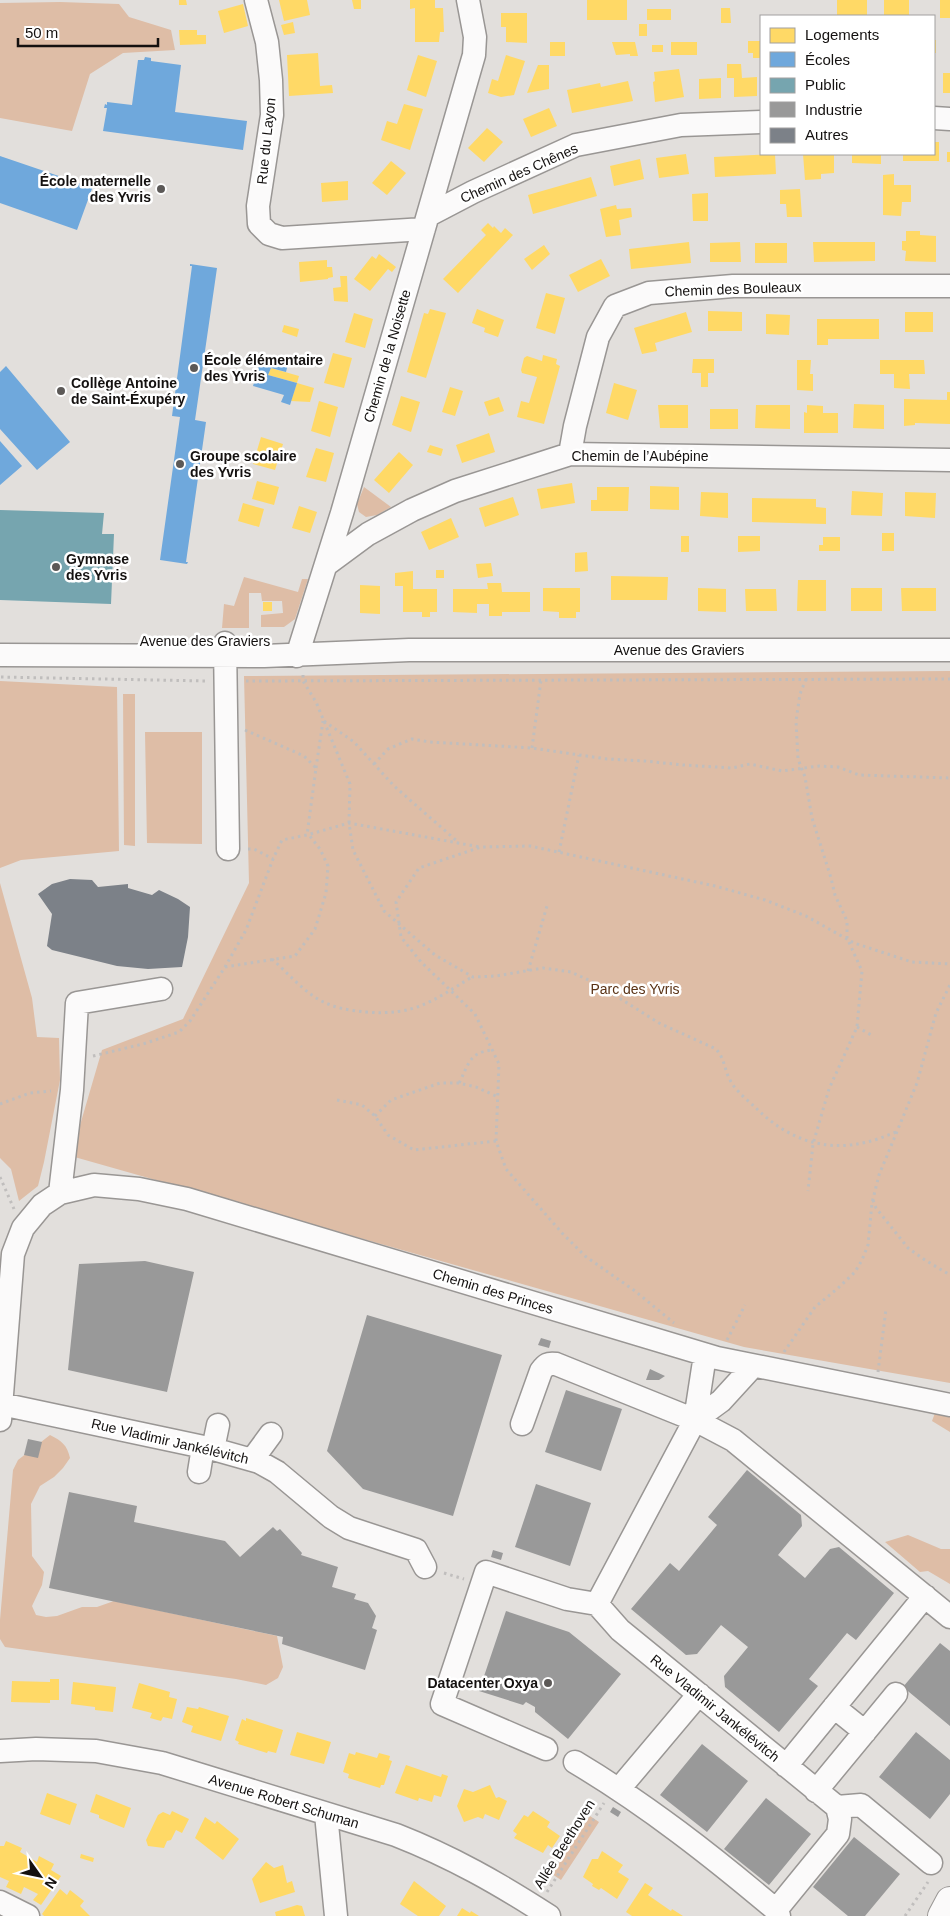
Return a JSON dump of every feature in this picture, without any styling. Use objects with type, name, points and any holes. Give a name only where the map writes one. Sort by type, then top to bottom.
[{"type":"main road","points":[[942,1916],[950,1901]]},
{"type":"street","name":"Rue du Layon","points":[[256,0],[267,42],[272,114],[258,206],[259,224]]},
{"type":"street","name":"Chemin de la Noisette","points":[[300,648],[474,55],[475,37],[468,0]]},
{"type":"street","points":[[935,118],[950,119]]},
{"type":"street","name":"Chemin des Chênes","points":[[259,224],[269,234],[282,238],[426,222],[473,192],[576,145],[682,125],[760,122]]},
{"type":"street","name":"Chemin des Bouleaux","points":[[570,454],[575,426],[598,337],[615,306],[650,293],[732,286],[950,286]]},
{"type":"street","name":"Chemin de l’Aubépine","points":[[326,564],[368,534],[412,510],[455,491],[570,454],[950,460]]},
{"type":"street","name":"Avenue des Graviers","points":[[0,642],[226,649]]},
{"type":"street","name":"Avenue des Graviers","points":[[0,656],[300,648],[409,650],[950,650]]},
{"type":"street","points":[[226,649],[228,849]]},
{"type":"street","points":[[0,1414],[14,1254],[24,1228],[51,1199],[72,1090],[77,1003],[161,989]]},
{"type":"street","name":"Chemin des Princes","points":[[51,1199],[94,1184],[139,1189],[187,1199],[711,1357],[950,1404]]},
{"type":"street","points":[[546,1749],[442,1704],[486,1572],[566,1598],[597,1604],[695,1420],[711,1357]]},
{"type":"street","points":[[522,1424],[541,1371],[549,1363],[556,1364],[695,1420],[733,1440],[950,1617]]},
{"type":"street","points":[[695,1420],[763,1368]]},
{"type":"street","name":"Rue Vladimir Jankélévitch","points":[[0,1414],[208,1448],[252,1460],[277,1472],[332,1517],[349,1528],[417,1563]]},
{"type":"street","points":[[199,1472],[218,1425]]},
{"type":"street","points":[[252,1460],[270,1434]]},
{"type":"street","points":[[786,1766],[925,1596]]},
{"type":"street","name":"Rue Vladimir Jankélévitch","points":[[597,1604],[620,1630],[837,1807]]},
{"type":"street","points":[[619,1789],[699,1694]]},
{"type":"street","points":[[816,1791],[896,1694]]},
{"type":"street","points":[[834,1707],[865,1732]]},
{"type":"street","name":"Avenue Robert Schuman","points":[[0,1751],[69,1750],[126,1755],[162,1763],[396,1835],[442,1854],[491,1879],[543,1912]]},
{"type":"street","points":[[575,1762],[619,1789],[704,1851],[777,1913],[838,1834],[840,1819],[837,1807],[861,1805],[931,1863]]},
{"type":"street","points":[[326,1814],[336,1916]]},
{"type":"street","points":[[0,1902],[28,1916]]},
{"type":"path","points":[[0,677],[226,681],[950,679]]},
{"type":"path","points":[[806,679],[800,694],[796,722],[798,759],[802,769],[812,818],[835,896],[847,921],[847,938],[862,971],[857,1028],[829,1089],[813,1144],[808,1191]]},
{"type":"path","points":[[532,748],[541,680]]},
{"type":"path","points":[[303,681],[316,702],[350,784],[349,822],[353,850],[384,911],[435,955],[473,977]]},
{"type":"path","points":[[227,721],[304,756],[316,768]]},
{"type":"path","points":[[323,721],[354,742],[394,786],[460,843]]},
{"type":"path","points":[[225,967],[295,956],[316,929],[326,894],[328,866],[320,849],[308,835],[323,721]]},
{"type":"path","points":[[374,764],[388,749],[412,739],[430,742],[532,748],[579,755],[683,765],[732,768],[750,764],[782,771],[819,766],[838,767],[859,774],[950,778]]},
{"type":"path","points":[[559,852],[579,755]]},
{"type":"path","points":[[74,1060],[143,1044],[179,1032],[190,1021],[225,967],[246,930],[282,840],[308,835],[349,822],[481,847],[530,846],[715,886],[765,900],[806,916],[854,943],[912,962],[950,964]]},
{"type":"path","points":[[481,847],[419,868],[396,902],[401,937],[421,962],[475,1014],[493,1050],[499,1064],[496,1141],[506,1169],[585,1256],[636,1291]]},
{"type":"path","points":[[228,849],[254,849],[273,859]]},
{"type":"path","points":[[528,971],[547,906]]},
{"type":"path","points":[[272,959],[316,997],[328,1004],[354,1011],[393,1013],[413,1010],[473,977],[496,976],[543,968],[571,972],[597,984],[659,1023],[716,1049],[722,1056],[730,1080],[770,1122],[794,1136],[813,1144],[840,1145],[866,1143],[896,1132]]},
{"type":"path","points":[[763,1368],[815,1307],[855,1272],[862,1260],[868,1245],[873,1200],[879,1175],[917,1083],[936,1013],[950,985]]},
{"type":"path","points":[[857,1028],[873,1036]]},
{"type":"path","points":[[459,1083],[474,1056],[481,1051],[493,1050]]},
{"type":"path","points":[[375,1116],[391,1100],[440,1083],[459,1083],[476,1087],[498,1097]]},
{"type":"path","points":[[0,1104],[30,1092],[72,1090]]},
{"type":"path","points":[[337,1100],[362,1104],[375,1116],[388,1136],[414,1150],[496,1141]]},
{"type":"path","points":[[0,1177],[14,1210]]},
{"type":"path","points":[[873,1200],[876,1208],[908,1248],[950,1275]]},
{"type":"path","points":[[711,1357],[745,1305]]},
{"type":"path","points":[[876,1390],[886,1309]]},
{"type":"path","points":[[417,1563],[463,1579],[486,1572]]},
{"type":"path","name":"Allée Beethoven","points":[[543,1912],[609,1795],[619,1789]]},
{"type":"path","points":[[905,1916],[929,1880],[932,1872],[931,1863]]},
{"type":"green space","points":[[60,2],[119,4],[129,17],[171,30],[175,50],[123,53],[90,74],[72,131],[0,118],[0,3]]},
{"type":"green space","points":[[364,487],[391,507],[377,515],[366,517],[359,512],[357,504]]},
{"type":"green space","points":[[244,577],[298,592],[302,579],[308,579],[295,619],[284,627],[261,627],[261,615],[283,613],[282,601],[262,601],[261,593],[249,593],[249,628],[222,628],[224,604],[234,606]]},
{"type":"green space","name":"Parc des Yvris","points":[[950,671],[950,1383],[744,1347],[71,1156],[102,1050],[183,1019],[249,883],[244,676]]},
{"type":"green space","points":[[0,681],[117,687],[119,851],[21,860],[0,868]]},
{"type":"green space","points":[[123,694],[135,694],[135,846],[124,845]]},
{"type":"green space","points":[[145,732],[202,732],[202,844],[147,843]]},
{"type":"green space","points":[[0,883],[32,998],[37,1037],[59,1038],[60,1080],[44,1162],[38,1186],[19,1201],[11,1169],[0,1158]]},
{"type":"green space","points":[[935,1413],[950,1416],[950,1432],[932,1421]]},
{"type":"green space","points":[[50,1435],[63,1444],[70,1458],[54,1477],[40,1486],[31,1504],[32,1556],[44,1572],[42,1585],[32,1606],[36,1615],[46,1617],[57,1616],[82,1607],[97,1607],[114,1601],[277,1636],[283,1667],[278,1678],[266,1685],[236,1679],[5,1647],[0,1639],[0,1620],[13,1470],[18,1460]]},
{"type":"green space","points":[[908,1535],[941,1549],[950,1549],[950,1584],[928,1571],[920,1572],[885,1542]]},
{"type":"green space","points":[[590,1816],[599,1822],[561,1880],[552,1874]]},
{"type":"building: Logements","points":[[179,0],[186,0],[187,5],[179,5]]},
{"type":"building: Logements","points":[[279,0],[307,0],[310,15],[284,21]]},
{"type":"building: Logements","points":[[352,0],[361,0],[361,9],[354,9]]},
{"type":"building: Logements","points":[[410,0],[435,0],[435,8],[443,8],[444,32],[440,32],[439,42],[415,42],[415,8],[410,9]]},
{"type":"building: Logements","points":[[587,0],[627,0],[627,20],[587,20]]},
{"type":"building: Logements","points":[[837,0],[867,0],[867,15],[837,15]]},
{"type":"building: Logements","points":[[884,0],[909,0],[909,15],[884,15]]},
{"type":"building: Logements","points":[[940,0],[950,0],[950,18],[940,18]]},
{"type":"building: Logements","points":[[243,4],[248,26],[224,33],[218,11]]},
{"type":"building: Logements","points":[[721,8],[730,8],[731,23],[721,23]]},
{"type":"building: Logements","points":[[647,9],[671,9],[671,20],[647,20]]},
{"type":"building: Logements","points":[[501,13],[527,13],[527,43],[506,42],[506,27],[501,27]]},
{"type":"building: Logements","points":[[293,22],[295,33],[284,35],[281,25]]},
{"type":"building: Logements","points":[[639,24],[647,24],[647,36],[639,36]]},
{"type":"building: Logements","points":[[179,30],[197,30],[197,35],[206,35],[206,44],[180,45]]},
{"type":"building: Logements","points":[[748,41],[760,41],[760,58],[753,58],[753,53],[748,53]]},
{"type":"building: Logements","points":[[550,42],[565,42],[565,56],[550,56]]},
{"type":"building: Logements","points":[[612,42],[635,42],[638,56],[630,56],[630,54],[616,55]]},
{"type":"building: Logements","points":[[671,42],[697,42],[697,55],[671,55]]},
{"type":"building: Logements","points":[[652,45],[663,45],[663,52],[652,52]]},
{"type":"building: Logements","points":[[318,53],[320,86],[332,85],[333,93],[289,96],[287,55]]},
{"type":"building: Logements","points":[[418,55],[437,61],[426,97],[407,90]]},
{"type":"building: Logements","points":[[506,55],[525,61],[514,95],[501,97],[488,93],[492,79],[498,81]]},
{"type":"building: Logements","points":[[727,64],[741,64],[742,78],[757,77],[757,96],[734,97],[734,78],[727,78]]},
{"type":"building: Logements","points":[[538,65],[549,65],[549,89],[527,93]]},
{"type":"building: Logements","points":[[679,69],[684,97],[655,102],[654,72]]},
{"type":"building: Logements","points":[[943,73],[950,73],[950,93],[943,93]]},
{"type":"building: Logements","points":[[721,78],[721,98],[699,99],[699,79]]},
{"type":"building: Logements","points":[[628,81],[633,101],[572,113],[567,90],[600,83],[601,87]]},
{"type":"building: Logements","points":[[404,104],[423,109],[410,150],[381,140],[387,121],[397,124]]},
{"type":"building: Logements","points":[[549,108],[557,126],[531,137],[523,119]]},
{"type":"building: Logements","points":[[487,128],[503,142],[484,162],[468,148]]},
{"type":"building: Logements","points":[[935,142],[939,142],[939,161],[903,161],[903,155],[935,155]]},
{"type":"building: Logements","points":[[947,152],[950,152],[950,162],[947,162]]},
{"type":"building: Logements","points":[[686,154],[689,174],[659,178],[656,158]]},
{"type":"building: Logements","points":[[775,155],[776,174],[715,177],[714,157]]},
{"type":"building: Logements","points":[[803,155],[834,155],[834,173],[821,174],[821,179],[805,180]]},
{"type":"building: Logements","points":[[852,155],[881,155],[881,164],[852,163]]},
{"type":"building: Logements","points":[[640,159],[644,179],[614,186],[610,166]]},
{"type":"building: Logements","points":[[391,161],[406,173],[387,195],[372,183]]},
{"type":"building: Logements","points":[[894,174],[894,185],[911,185],[911,202],[902,202],[901,216],[883,215],[883,175]]},
{"type":"building: Logements","points":[[591,177],[597,196],[533,214],[528,195]]},
{"type":"building: Logements","points":[[348,181],[348,200],[322,202],[321,183]]},
{"type":"building: Logements","points":[[800,189],[802,217],[787,217],[786,204],[780,204],[780,190]]},
{"type":"building: Logements","points":[[708,193],[708,221],[693,221],[692,194]]},
{"type":"building: Logements","points":[[616,205],[617,209],[631,208],[632,217],[619,220],[621,235],[606,237],[600,209]]},
{"type":"building: Logements","points":[[488,223],[501,233],[505,228],[513,235],[458,293],[443,279],[486,235],[481,230]]},
{"type":"building: Logements","points":[[906,231],[920,231],[920,235],[936,236],[936,262],[905,261],[906,251],[902,250],[902,241],[906,241]]},
{"type":"building: Logements","points":[[689,242],[691,263],[631,269],[629,249]]},
{"type":"building: Logements","points":[[740,242],[741,262],[710,262],[710,243]]},
{"type":"building: Logements","points":[[813,242],[875,242],[875,261],[814,262]]},
{"type":"building: Logements","points":[[755,243],[787,243],[787,263],[755,263]]},
{"type":"building: Logements","points":[[544,245],[550,254],[532,270],[524,259]]},
{"type":"building: Logements","points":[[379,254],[396,267],[392,272],[388,269],[370,291],[354,279],[372,256],[376,259]]},
{"type":"building: Logements","points":[[601,259],[610,276],[578,292],[569,275]]},
{"type":"building: Logements","points":[[327,260],[327,267],[332,267],[333,277],[300,282],[299,262]]},
{"type":"building: Logements","points":[[340,276],[347,276],[348,302],[334,301],[333,288],[341,287]]},
{"type":"building: Logements","points":[[546,293],[565,298],[555,334],[536,328]]},
{"type":"building: Logements","points":[[430,309],[446,313],[426,378],[407,372],[424,313],[428,314]]},
{"type":"building: Logements","points":[[477,309],[504,320],[498,337],[484,332],[485,328],[472,323]]},
{"type":"building: Logements","points":[[708,311],[742,312],[742,331],[708,331]]},
{"type":"building: Logements","points":[[686,312],[692,332],[655,343],[657,351],[642,354],[634,328]]},
{"type":"building: Logements","points":[[905,312],[933,312],[933,332],[905,332]]},
{"type":"building: Logements","points":[[354,313],[373,319],[365,348],[345,342]]},
{"type":"building: Logements","points":[[766,314],[790,315],[789,335],[766,334]]},
{"type":"building: Logements","points":[[817,319],[879,319],[879,339],[828,339],[828,345],[817,345]]},
{"type":"building: Logements","points":[[284,325],[299,329],[297,337],[282,332]]},
{"type":"building: Logements","points":[[333,353],[352,358],[344,388],[324,383]]},
{"type":"building: Logements","points":[[543,355],[557,359],[556,364],[560,366],[544,424],[517,417],[521,401],[529,403],[537,377],[522,373],[524,358],[527,356],[542,361]]},
{"type":"building: Logements","points":[[693,359],[714,359],[714,373],[708,373],[708,387],[701,387],[701,373],[692,373]]},
{"type":"building: Logements","points":[[797,360],[811,360],[810,374],[813,374],[813,391],[797,390]]},
{"type":"building: Logements","points":[[880,360],[924,360],[925,374],[909,374],[910,389],[894,388],[894,374],[880,374]]},
{"type":"building: Logements","points":[[271,368],[299,376],[297,383],[268,375]]},
{"type":"building: Logements","points":[[297,383],[314,388],[310,402],[291,401]]},
{"type":"building: Logements","points":[[614,383],[637,390],[628,420],[606,413]]},
{"type":"building: Logements","points":[[450,387],[463,391],[455,416],[442,412]]},
{"type":"building: Logements","points":[[947,392],[950,392],[950,424],[915,423],[915,425],[904,426],[904,399],[947,400]]},
{"type":"building: Logements","points":[[401,396],[420,402],[411,432],[392,425]]},
{"type":"building: Logements","points":[[499,397],[504,411],[489,416],[484,402]]},
{"type":"building: Logements","points":[[319,401],[338,407],[330,437],[311,431]]},
{"type":"building: Logements","points":[[854,404],[884,405],[884,429],[853,428]]},
{"type":"building: Logements","points":[[658,405],[688,405],[688,428],[660,428]]},
{"type":"building: Logements","points":[[756,405],[790,405],[790,429],[755,428]]},
{"type":"building: Logements","points":[[807,405],[823,406],[823,413],[838,413],[838,433],[804,433],[804,412],[807,413]]},
{"type":"building: Logements","points":[[710,409],[738,409],[738,429],[710,429]]},
{"type":"building: Logements","points":[[489,433],[495,452],[462,463],[456,445]]},
{"type":"building: Logements","points":[[261,437],[283,444],[275,470],[253,464]]},
{"type":"building: Logements","points":[[430,445],[443,449],[441,456],[427,452]]},
{"type":"building: Logements","points":[[316,448],[334,453],[326,482],[306,477]]},
{"type":"building: Logements","points":[[399,452],[413,465],[389,493],[374,480]]},
{"type":"building: Logements","points":[[257,481],[279,487],[274,505],[252,499]]},
{"type":"building: Logements","points":[[572,483],[575,503],[541,509],[537,489]]},
{"type":"building: Logements","points":[[650,486],[679,487],[679,510],[650,509]]},
{"type":"building: Logements","points":[[597,487],[629,487],[628,511],[591,511],[591,500],[597,500]]},
{"type":"building: Logements","points":[[852,491],[883,493],[882,516],[851,515]]},
{"type":"building: Logements","points":[[701,492],[728,493],[728,518],[700,516]]},
{"type":"building: Logements","points":[[905,492],[936,493],[935,518],[905,516]]},
{"type":"building: Logements","points":[[513,497],[519,515],[485,527],[479,508]]},
{"type":"building: Logements","points":[[752,498],[816,499],[816,507],[826,508],[826,524],[752,522]]},
{"type":"building: Logements","points":[[243,503],[264,509],[259,527],[238,521]]},
{"type":"building: Logements","points":[[299,506],[317,512],[310,533],[292,528]]},
{"type":"building: Logements","points":[[451,518],[459,537],[429,550],[421,532]]},
{"type":"building: Logements","points":[[882,533],[894,533],[894,551],[882,551]]},
{"type":"building: Logements","points":[[681,536],[689,536],[689,552],[681,552]]},
{"type":"building: Logements","points":[[738,536],[760,536],[760,551],[738,552]]},
{"type":"building: Logements","points":[[823,537],[840,537],[840,551],[819,551],[819,545],[823,545]]},
{"type":"building: Logements","points":[[587,552],[588,571],[575,572],[575,553]]},
{"type":"building: Logements","points":[[491,563],[493,576],[478,578],[476,564]]},
{"type":"building: Logements","points":[[436,570],[444,570],[444,578],[436,578]]},
{"type":"building: Logements","points":[[413,571],[413,589],[437,589],[437,612],[430,612],[430,617],[422,617],[422,612],[403,612],[403,586],[395,586],[395,573]]},
{"type":"building: Logements","points":[[611,576],[668,577],[667,600],[611,600]]},
{"type":"building: Logements","points":[[798,580],[826,580],[826,611],[797,611]]},
{"type":"building: Logements","points":[[487,583],[501,583],[502,592],[530,592],[530,612],[502,612],[502,616],[489,616],[489,604],[477,604],[477,613],[453,612],[453,589],[488,589]]},
{"type":"building: Logements","points":[[360,585],[380,586],[380,614],[360,613]]},
{"type":"building: Logements","points":[[543,588],[580,588],[580,612],[576,612],[576,618],[559,618],[559,612],[543,611]]},
{"type":"building: Logements","points":[[698,588],[726,589],[726,612],[698,611]]},
{"type":"building: Logements","points":[[851,588],[882,588],[882,611],[851,611]]},
{"type":"building: Logements","points":[[901,588],[936,588],[936,611],[902,611]]},
{"type":"building: Logements","points":[[745,589],[776,589],[777,611],[746,611]]},
{"type":"building: Logements","points":[[263,602],[272,602],[272,611],[263,611]]},
{"type":"building: Logements","points":[[50,1679],[59,1679],[59,1700],[50,1700],[50,1703],[11,1702],[12,1681],[50,1682]]},
{"type":"building: Logements","points":[[73,1682],[116,1687],[113,1712],[95,1710],[95,1707],[71,1704]]},
{"type":"building: Logements","points":[[139,1683],[170,1692],[169,1697],[177,1699],[172,1719],[163,1717],[161,1721],[150,1718],[152,1713],[132,1708]]},
{"type":"building: Logements","points":[[187,1707],[198,1709],[199,1707],[229,1716],[221,1741],[191,1732],[193,1726],[182,1722]]},
{"type":"building: Logements","points":[[246,1718],[283,1730],[276,1753],[268,1751],[267,1753],[238,1744],[239,1742],[235,1740],[242,1719],[246,1721]]},
{"type":"building: Logements","points":[[297,1732],[331,1742],[324,1764],[290,1755]]},
{"type":"building: Logements","points":[[356,1752],[377,1758],[379,1753],[390,1756],[389,1760],[392,1761],[384,1785],[381,1785],[380,1788],[348,1778],[349,1774],[343,1772],[349,1753],[355,1755]]},
{"type":"building: Logements","points":[[406,1765],[441,1777],[442,1774],[448,1776],[441,1797],[434,1795],[432,1802],[419,1798],[418,1801],[395,1793]]},
{"type":"building: Logements","points":[[490,1785],[496,1798],[499,1797],[507,1801],[499,1820],[485,1814],[483,1819],[478,1817],[464,1822],[457,1806],[464,1789],[473,1792]]},
{"type":"building: Logements","points":[[47,1793],[77,1804],[70,1825],[40,1814]]},
{"type":"building: Logements","points":[[96,1794],[131,1808],[124,1828],[99,1818],[99,1815],[90,1812]]},
{"type":"building: Logements","points":[[172,1811],[189,1819],[182,1833],[176,1830],[164,1848],[148,1846],[146,1840],[158,1815],[163,1812],[170,1815]]},
{"type":"building: Logements","points":[[533,1811],[550,1822],[547,1827],[560,1836],[552,1848],[548,1845],[543,1853],[514,1838],[517,1834],[513,1831],[524,1815],[528,1817]]},
{"type":"building: Logements","points":[[205,1817],[215,1824],[217,1821],[239,1839],[223,1860],[195,1838]]},
{"type":"building: Logements","points":[[6,1841],[22,1848],[20,1852],[37,1862],[39,1856],[54,1864],[51,1870],[61,1876],[41,1905],[33,1900],[38,1894],[24,1887],[21,1894],[6,1887],[9,1881],[0,1877],[0,1846],[4,1846]]},
{"type":"building: Logements","points":[[602,1851],[623,1865],[618,1872],[629,1879],[617,1899],[601,1888],[599,1890],[592,1886],[593,1884],[583,1877],[592,1859],[598,1859]]},
{"type":"building: Logements","points":[[81,1854],[94,1858],[93,1862],[80,1858]]},
{"type":"building: Logements","points":[[266,1862],[274,1868],[283,1865],[287,1883],[292,1881],[295,1892],[260,1903],[252,1879]]},
{"type":"building: Logements","points":[[414,1881],[446,1906],[439,1916],[418,1916],[400,1904]]},
{"type":"building: Logements","points":[[645,1883],[653,1888],[648,1895],[671,1911],[672,1909],[683,1916],[632,1916],[626,1912]]},
{"type":"building: Logements","points":[[60,1889],[67,1895],[70,1890],[84,1901],[80,1906],[90,1916],[44,1916],[42,1914]]},
{"type":"building: Logements","points":[[297,1905],[302,1906],[305,1916],[276,1916],[275,1912]]},
{"type":"building: Logements","points":[[462,1908],[470,1913],[471,1911],[479,1916],[457,1916]]},
{"type":"building: Écoles","points":[[145,57],[151,58],[151,61],[181,65],[175,112],[247,121],[243,150],[103,131],[107,108],[104,108],[107,102],[132,105],[138,60],[144,60]]},
{"type":"building: Écoles","points":[[0,156],[91,187],[93,186],[77,230],[0,203]]},
{"type":"building: Écoles","points":[[190,264],[217,268],[195,420],[206,422],[187,564],[160,560],[180,417],[172,416],[192,266]]},
{"type":"building: Écoles","points":[[262,356],[288,364],[286,372],[271,368],[268,375],[297,383],[290,405],[281,402],[284,395],[253,386]]},
{"type":"building: Écoles","points":[[6,366],[70,442],[37,470],[0,429],[0,372]]},
{"type":"building: Écoles","points":[[0,441],[22,466],[0,485]]},
{"type":"building: Public","name":"Gymnase des Yvris","points":[[0,510],[104,513],[102,534],[114,534],[111,604],[0,600]]},
{"type":"building: Industrie","points":[[145,1261],[194,1272],[167,1392],[68,1370],[79,1264]]},
{"type":"building: Industrie","points":[[367,1315],[502,1355],[453,1516],[363,1489],[327,1451]]},
{"type":"building: Industrie","points":[[541,1338],[551,1341],[549,1348],[538,1345]]},
{"type":"building: Industrie","points":[[650,1369],[665,1376],[659,1380],[646,1380]]},
{"type":"building: Industrie","points":[[566,1390],[622,1409],[601,1471],[545,1452]]},
{"type":"building: Industrie","points":[[28,1439],[42,1442],[38,1458],[24,1455]]},
{"type":"building: Industrie","points":[[747,1470],[801,1515],[802,1526],[778,1555],[805,1578],[830,1549],[839,1547],[894,1593],[856,1640],[847,1633],[809,1679],[818,1686],[779,1732],[725,1687],[724,1676],[748,1647],[721,1625],[697,1654],[686,1655],[631,1609],[670,1563],[679,1571],[717,1525],[708,1517]]},
{"type":"building: Industrie","points":[[536,1484],[591,1503],[570,1566],[515,1547]]},
{"type":"building: Industrie","points":[[69,1492],[137,1506],[134,1522],[225,1541],[240,1557],[273,1527],[277,1531],[280,1529],[302,1553],[301,1555],[338,1567],[332,1587],[356,1594],[354,1599],[368,1603],[376,1616],[372,1628],[377,1630],[365,1670],[282,1644],[283,1637],[49,1588]]},
{"type":"building: Industrie","points":[[493,1550],[503,1553],[501,1560],[491,1557]]},
{"type":"building: Industrie","name":"Datacenter Oxya","points":[[506,1611],[569,1632],[621,1674],[568,1739],[535,1712],[535,1707],[526,1702],[523,1705],[479,1691]]},
{"type":"building: Industrie","points":[[940,1643],[950,1651],[950,1726],[903,1687]]},
{"type":"building: Industrie","points":[[916,1732],[950,1760],[950,1794],[930,1819],[879,1777]]},
{"type":"building: Industrie","points":[[702,1744],[748,1781],[707,1832],[660,1795]]},
{"type":"building: Industrie","points":[[766,1798],[811,1834],[769,1885],[724,1849]]},
{"type":"building: Industrie","points":[[613,1807],[621,1812],[618,1817],[610,1812]]},
{"type":"building: Industrie","points":[[854,1837],[900,1874],[865,1916],[848,1916],[813,1887]]},
{"type":"building: Autres","points":[[70,879],[92,880],[98,887],[128,884],[128,888],[152,895],[159,890],[190,907],[188,937],[182,967],[148,969],[117,966],[52,950],[47,946],[52,914],[38,894],[52,884]]},
{"type":"place","name":"École maternelle des Yvris","points":[[161,189]]},
{"type":"place","name":"École élémentaire des Yvris","points":[[194,368]]},
{"type":"place","name":"Collège Antoine de Saint-Éxupéry","points":[[61,391]]},
{"type":"place","name":"Groupe scolaire des Yvris","points":[[180,464]]},
{"type":"place","name":"Gymnase des Yvris","points":[[56,567]]},
{"type":"place","name":"Datacenter Oxya","points":[[548,1683]]}]
